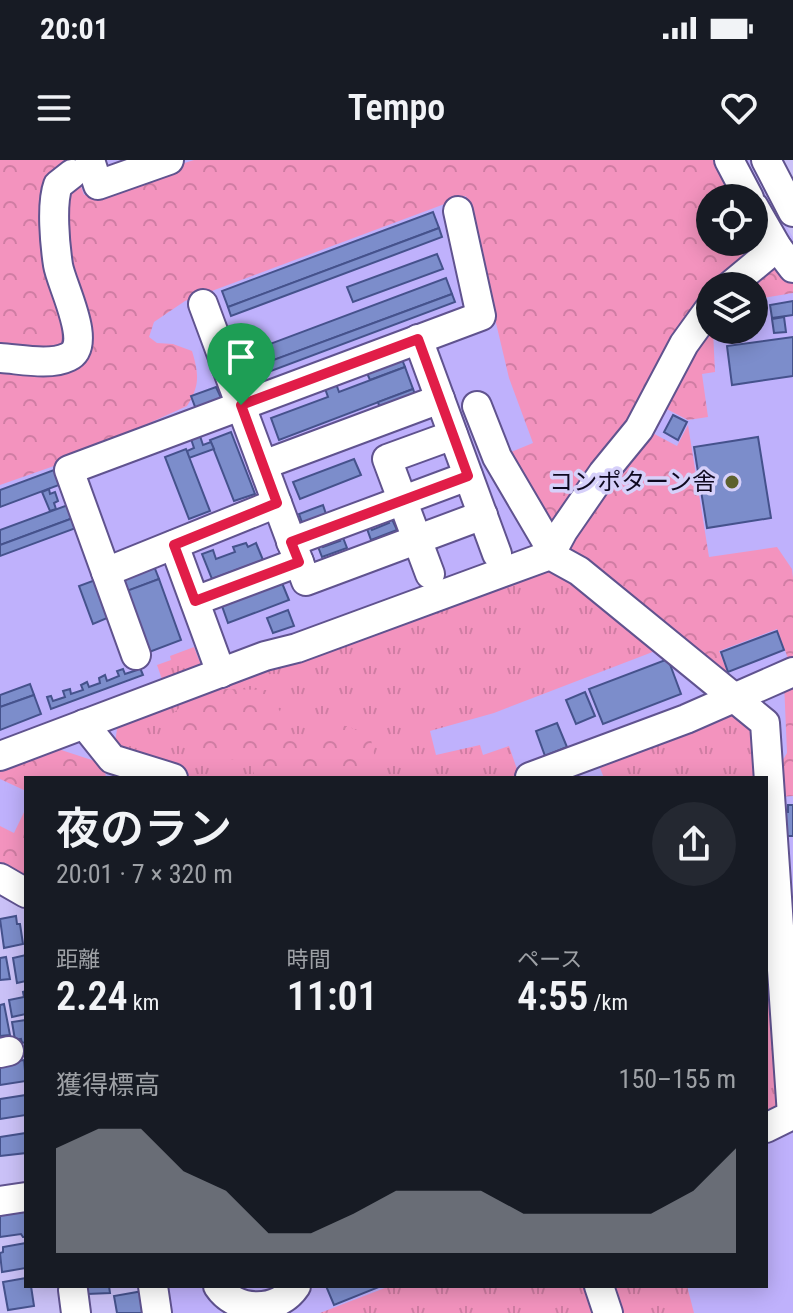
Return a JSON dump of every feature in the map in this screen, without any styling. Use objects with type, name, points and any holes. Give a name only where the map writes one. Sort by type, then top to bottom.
[{"type":"street","points":[[0,358],[67,358],[78,345],[76,322],[58,266],[55,205],[58,185],[81,167],[98,185],[169,160]]},
{"type":"street","points":[[729,160],[742,184]]},
{"type":"street","points":[[766,160],[793,212]]},
{"type":"street","points":[[136,655],[69,470],[481,316],[458,211]]},
{"type":"street","points":[[758,272],[785,258],[768,230]]},
{"type":"street","points":[[203,304],[306,581],[483,515]]},
{"type":"street","points":[[0,756],[265,656],[297,648],[550,555],[603,473],[639,429],[696,327]]},
{"type":"street","points":[[418,339],[497,554]]},
{"type":"street","points":[[263,465],[440,399]]},
{"type":"street","points":[[477,406],[497,457],[548,544],[550,555]]},
{"type":"street","points":[[430,574],[387,459],[453,435]]},
{"type":"street","points":[[195,601],[403,501],[468,476]]},
{"type":"street","points":[[106,572],[277,503]]},
{"type":"street","points":[[174,545],[221,673]]},
{"type":"street","points":[[550,555],[579,571],[765,723],[784,885],[792,1115],[768,1127]]},
{"type":"street","points":[[533,776],[737,698],[793,672]]},
{"type":"street","points":[[84,724],[112,768],[161,776]]},
{"type":"street","points":[[0,878],[24,892]]},
{"type":"street","points":[[0,1201],[24,1197]]},
{"type":"street","points":[[153,1288],[157,1313]]},
{"type":"street","points":[[220,1288],[232,1303],[257,1312],[281,1304],[294,1288]]},
{"type":"street","points":[[600,1288],[608,1313]]},
{"type":"shaded area","points":[[0,160],[752,160],[765,184],[696,184],[696,256],[768,256],[768,190],[793,238],[793,1313],[168,1313],[164,1288],[768,1288],[768,776],[24,776],[24,881],[0,866]]},
{"type":"green space","points":[[0,160],[64,160],[60,177],[70,348],[0,353]]},
{"type":"green space","points":[[194,160],[721,160],[732,184],[696,184],[696,256],[744,256],[751,264],[742,272],[696,272],[696,326],[636,425],[551,528],[504,455],[533,443],[509,378],[466,196],[185,301],[154,322],[149,337],[157,343],[173,344],[192,351],[197,380],[187,406],[54,466],[0,485],[0,363],[58,366],[79,297],[59,202],[78,178],[84,195]]},
{"type":"green space","points":[[770,258],[793,277],[793,293],[768,297],[768,272],[753,272]]},
{"type":"green space","points":[[700,344],[714,344],[715,372],[702,374],[708,417],[688,420],[657,404]]},
{"type":"green space","points":[[688,425],[709,557],[777,547],[792,569],[793,664],[777,629],[719,651],[731,681],[564,552],[645,429],[677,446]]},
{"type":"green space","points":[[529,569],[573,575],[663,648],[494,713],[430,731],[436,755],[480,745],[483,755],[509,746],[519,776],[187,776],[118,752],[115,743],[118,722]]},
{"type":"green space","points":[[194,647],[201,665],[197,672],[164,685],[157,665],[171,660],[170,656]]},
{"type":"green space","points":[[793,679],[793,796],[779,797],[775,774],[787,753],[784,682]]},
{"type":"green space","points":[[221,689],[266,690],[281,713],[280,741],[307,741],[339,724],[370,734],[375,759],[354,776],[255,776],[252,765],[213,754],[172,732],[171,715],[184,704]]},
{"type":"green space","points":[[738,710],[759,727],[762,776],[603,776],[598,763]]},
{"type":"green space","points":[[52,747],[104,764],[106,776],[24,776],[24,790],[0,779],[0,766]]},
{"type":"green space","points":[[24,812],[24,881],[0,866],[0,826],[14,833]]},
{"type":"green space","points":[[768,1001],[777,1004],[784,1101],[768,1119]]},
{"type":"green space","points":[[385,1288],[586,1288],[594,1313],[320,1313]]},
{"type":"green space","points":[[613,1288],[688,1288],[694,1313],[621,1313]]},
{"type":"building","points":[[433,212],[439,228],[228,307],[222,291]]},
{"type":"building","points":[[439,228],[442,237],[231,316],[228,307]]},
{"type":"building","points":[[437,254],[443,269],[353,302],[347,287]]},
{"type":"building","points":[[446,278],[452,294],[252,368],[246,353]]},
{"type":"building","points":[[452,294],[455,302],[255,377],[252,368]]},
{"type":"building","points":[[793,301],[793,315],[772,318],[770,305]]},
{"type":"building","points":[[784,317],[786,332],[774,333],[772,319]]},
{"type":"building","points":[[793,337],[793,376],[732,385],[727,346],[768,344],[768,340]]},
{"type":"building","points":[[401,357],[405,367],[370,380],[366,371]]},
{"type":"building","points":[[405,367],[413,389],[279,440],[271,418],[328,397],[323,383],[334,378],[339,392]]},
{"type":"building","points":[[216,387],[223,402],[197,412],[191,396]]},
{"type":"building","points":[[413,389],[417,399],[381,412],[378,402]]},
{"type":"building","points":[[673,415],[687,422],[678,440],[664,432]]},
{"type":"building","points":[[231,432],[255,494],[234,501],[210,440]]},
{"type":"building","points":[[200,436],[203,445],[211,442],[214,449],[189,458],[187,451],[194,448],[191,439]]},
{"type":"building","name":"コンポターン舎","points":[[758,437],[771,518],[707,528],[694,447]]},
{"type":"building","points":[[186,449],[210,511],[189,519],[165,457]]},
{"type":"building","points":[[354,459],[361,475],[300,499],[293,482]]},
{"type":"building","points":[[54,470],[59,485],[0,507],[0,490]]},
{"type":"building","points":[[49,489],[50,494],[55,492],[58,501],[54,503],[56,509],[50,511],[42,492]]},
{"type":"building","points":[[68,505],[73,518],[0,545],[0,530]]},
{"type":"building","points":[[323,505],[328,520],[304,528],[299,514]]},
{"type":"building","points":[[391,517],[397,530],[371,540],[366,526],[370,524],[372,530],[389,523],[387,518]]},
{"type":"building","points":[[73,518],[76,528],[0,556],[0,545]]},
{"type":"building","points":[[342,535],[347,548],[322,557],[317,544],[321,543],[323,547],[340,541],[338,536]]},
{"type":"building","points":[[246,543],[248,547],[256,543],[263,560],[212,579],[202,554],[213,550],[216,559],[235,552],[233,547]]},
{"type":"building","points":[[152,561],[159,579],[128,591],[121,573]]},
{"type":"building","points":[[98,579],[112,616],[93,624],[79,586]]},
{"type":"building","points":[[159,579],[181,640],[144,654],[121,593]]},
{"type":"building","points":[[282,583],[289,600],[228,623],[222,606]]},
{"type":"building","points":[[288,610],[294,626],[273,633],[267,618]]},
{"type":"building","points":[[777,631],[784,650],[728,672],[721,652]]},
{"type":"building","points":[[668,659],[681,694],[603,724],[589,689]]},
{"type":"building","points":[[138,663],[143,675],[51,709],[47,697],[51,696],[53,701],[65,697],[63,691],[70,689],[71,694],[83,690],[81,685],[87,682],[89,687],[100,683],[99,678],[105,675],[107,681],[119,676],[117,671],[123,669],[125,674],[137,670],[135,664]]},
{"type":"building","points":[[30,684],[34,695],[0,707],[0,695]]},
{"type":"building","points":[[585,692],[595,716],[576,724],[566,700]]},
{"type":"building","points":[[34,695],[41,714],[0,730],[0,707]]},
{"type":"building","points":[[557,723],[567,747],[545,756],[536,731]]},
{"type":"building","points":[[788,805],[793,805],[793,836],[786,836]]},
{"type":"building","points":[[16,916],[23,944],[4,948],[0,919]]},
{"type":"building","points":[[24,955],[24,981],[17,983],[13,958]]},
{"type":"building","points":[[6,957],[10,979],[0,980],[0,958]]},
{"type":"building","points":[[24,997],[24,1014],[12,1017],[9,1000]]},
{"type":"building","points":[[4,1004],[10,1035],[0,1036],[0,1005]]},
{"type":"building","points":[[24,1020],[24,1042],[21,1039],[15,1040],[12,1022]]},
{"type":"building","points":[[24,1060],[24,1081],[0,1085],[0,1063]]},
{"type":"building","points":[[24,1095],[24,1115],[0,1119],[0,1099]]},
{"type":"building","points":[[24,1133],[24,1153],[0,1156],[0,1137]]},
{"type":"building","points":[[24,1206],[24,1237],[21,1234],[0,1237],[0,1210]]},
{"type":"building","points":[[24,1243],[24,1268],[2,1272],[0,1253],[3,1247]]},
{"type":"building","points":[[24,1278],[24,1288],[31,1288],[34,1306],[8,1310],[3,1282]]},
{"type":"building","points":[[82,1288],[109,1288],[110,1293],[87,1294]]},
{"type":"building","points":[[327,1288],[376,1288],[334,1305]]},
{"type":"building","points":[[143,1291],[147,1313],[117,1313],[114,1296]]},
{"type":"place","name":"コンポターン舎","points":[[732,482]]},
{"type":"route","points":[[418,339],[468,476],[291,542],[299,562],[195,601],[174,545],[277,503],[241,405],[418,339]]}]
